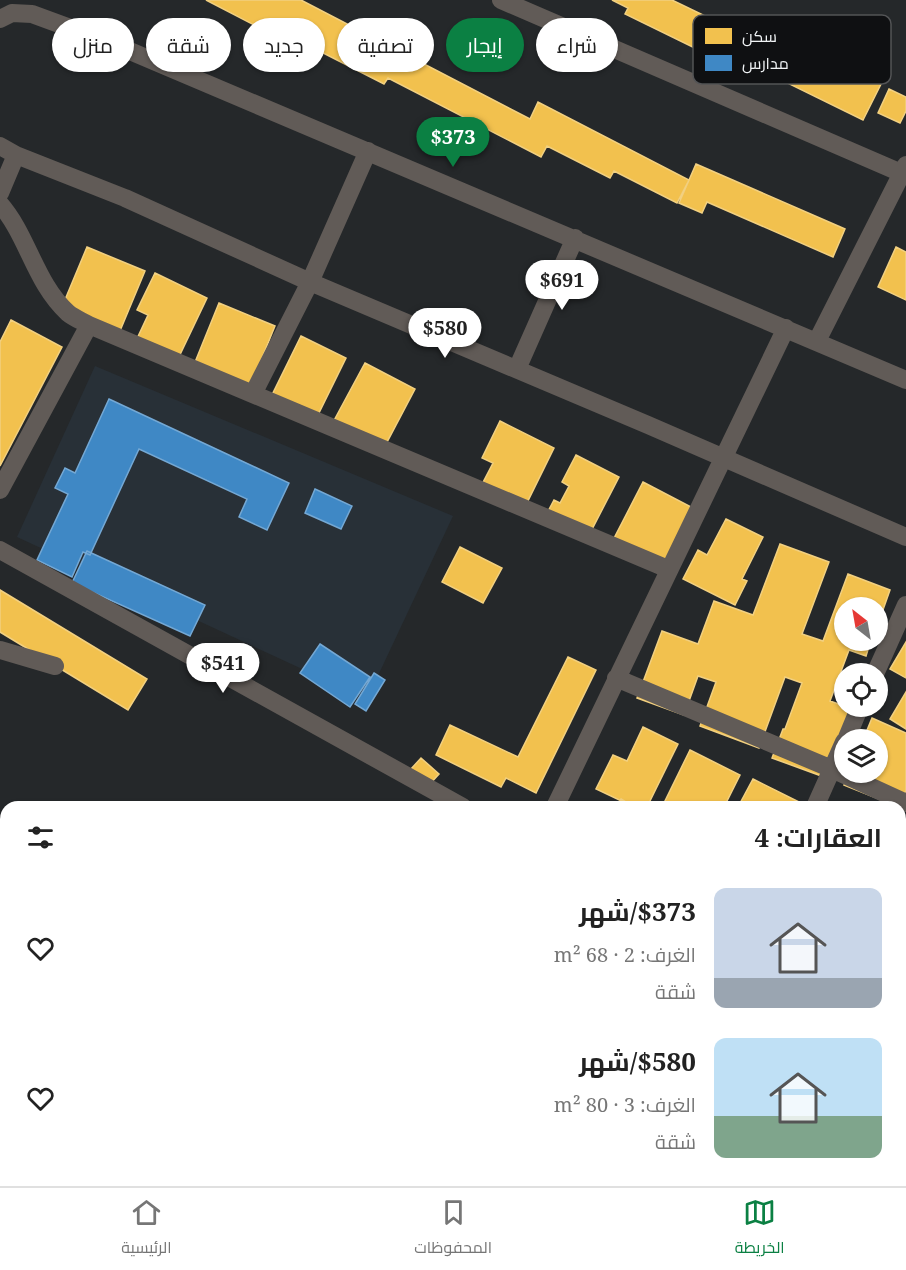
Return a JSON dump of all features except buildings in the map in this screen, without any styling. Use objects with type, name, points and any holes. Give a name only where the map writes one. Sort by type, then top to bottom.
[{"type":"street","points":[[502,0],[693,81]]},
{"type":"street","points":[[0,19],[12,13],[32,14],[111,43],[906,380]]},
{"type":"street","points":[[700,84],[905,171],[817,341]]},
{"type":"street","points":[[0,146],[16,155],[125,198],[310,282],[906,537]]},
{"type":"street","points":[[253,394],[310,282],[368,151]]},
{"type":"street","points":[[0,193],[16,155]]},
{"type":"street","points":[[0,204],[10,215],[52,294],[69,314],[88,325],[668,569]]},
{"type":"street","points":[[517,369],[575,238]]},
{"type":"street","points":[[0,490],[88,325]]},
{"type":"street","points":[[558,801],[786,328]]},
{"type":"street","points":[[0,550],[452,801]]},
{"type":"street","points":[[880,663],[906,605]]},
{"type":"street","points":[[0,651],[55,666]]},
{"type":"street","points":[[616,678],[904,801]]},
{"type":"street","points":[[818,801],[834,765]]},
{"type":"shaded area","points":[[95,366],[453,516],[367,699],[17,537]]}]
